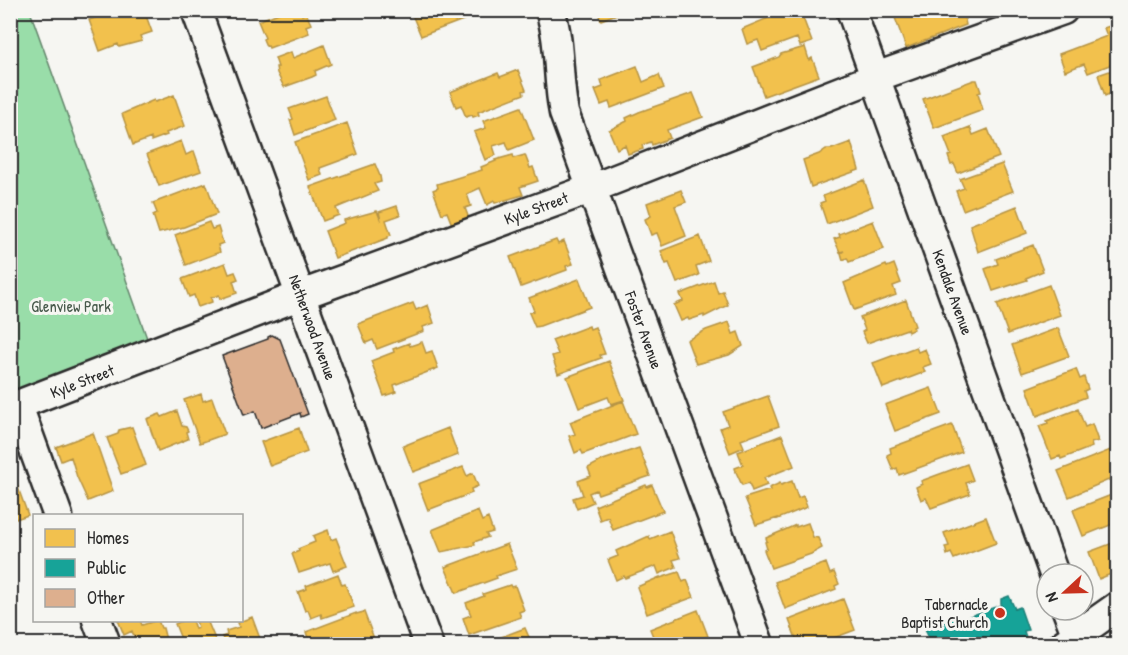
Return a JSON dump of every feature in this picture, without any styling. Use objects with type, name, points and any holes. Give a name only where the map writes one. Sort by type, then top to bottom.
[{"type":"street","name":"Netherwood Avenue","points":[[196,10],[427,644]]},
{"type":"street","name":"Foster Avenue","points":[[550,10],[556,38],[562,103],[759,645]]},
{"type":"street","name":"Kendale Avenue","points":[[851,10],[1050,562]]},
{"type":"street","name":"Kyle Street","points":[[14,407],[301,295],[593,188],[876,77],[1063,10]]},
{"type":"street","points":[[14,407],[57,514]]},
{"type":"street","points":[[1072,634],[1118,606]]},
{"type":"street","points":[[97,622],[106,645]]},
{"type":"green space","name":"Glenview Park","points":[[11,11],[30,11],[148,341],[11,394]]},
{"type":"building: Homes","points":[[144,10],[152,32],[140,36],[142,41],[119,47],[118,44],[100,51],[89,20],[103,15],[102,12]]},
{"type":"building: Homes","points":[[286,10],[300,10],[302,15],[306,13],[311,24],[306,26],[309,33],[269,48],[263,39],[265,38],[258,21]]},
{"type":"building: Homes","points":[[414,10],[468,10],[471,17],[421,36],[411,12]]},
{"type":"building: Homes","points":[[591,10],[627,10],[601,20],[597,11]]},
{"type":"building: Homes","points":[[793,10],[800,10],[812,42],[800,46],[797,38],[762,51],[758,40],[747,44],[742,29]]},
{"type":"building: Homes","points":[[905,10],[963,10],[966,25],[906,48],[894,15]]},
{"type":"building: Homes","points":[[1118,23],[1118,62],[1088,73],[1084,64],[1065,71],[1059,54],[1107,36],[1104,28]]},
{"type":"building: Homes","points":[[324,45],[331,64],[315,71],[316,75],[312,77],[284,87],[277,73],[275,58],[291,52],[293,58]]},
{"type":"building: Homes","points":[[805,47],[809,60],[812,58],[819,76],[764,96],[753,67],[779,57],[781,54]]},
{"type":"building: Homes","points":[[637,66],[643,82],[659,75],[664,88],[611,108],[609,102],[601,105],[595,90],[603,87],[601,80]]},
{"type":"building: Homes","points":[[1118,68],[1118,109],[1115,110],[1109,94],[1105,96],[1098,75]]},
{"type":"building: Homes","points":[[518,70],[526,90],[523,91],[524,94],[478,112],[479,115],[473,117],[472,115],[466,117],[461,105],[456,107],[450,92],[498,73],[500,77]]},
{"type":"building: Homes","points":[[977,80],[981,92],[978,93],[983,110],[934,128],[923,99]]},
{"type":"building: Homes","points":[[693,93],[703,117],[667,130],[670,138],[652,145],[651,142],[642,145],[643,149],[628,154],[625,145],[617,149],[609,130],[639,112]]},
{"type":"building: Homes","points":[[174,95],[185,126],[151,141],[151,138],[133,145],[122,114],[154,100],[155,102]]},
{"type":"building: Homes","points":[[326,96],[335,120],[295,135],[289,109]]},
{"type":"building: Homes","points":[[521,107],[534,140],[509,150],[506,142],[493,146],[496,155],[485,160],[474,132],[486,128],[483,121]]},
{"type":"building: Homes","points":[[347,123],[358,154],[320,168],[322,175],[309,180],[295,142]]},
{"type":"building: Homes","points":[[970,127],[973,135],[988,129],[999,157],[958,173],[954,164],[951,165],[948,156],[951,155],[944,137]]},
{"type":"building: Homes","points":[[181,141],[186,155],[194,151],[201,171],[159,186],[147,154]]},
{"type":"building: Homes","points":[[851,142],[859,170],[811,187],[803,160],[826,149]]},
{"type":"building: Homes","points":[[513,155],[514,158],[525,155],[538,181],[520,187],[523,195],[495,203],[494,201],[487,205],[480,188],[467,194],[471,206],[465,208],[471,224],[454,230],[447,212],[442,214],[433,190],[438,188],[437,184],[482,170],[481,167],[495,160]]},
{"type":"building: Homes","points":[[375,164],[381,182],[374,184],[378,191],[336,208],[339,215],[323,221],[310,187]]},
{"type":"building: Homes","points":[[1002,164],[1013,191],[963,210],[956,191],[964,188],[960,179]]},
{"type":"building: Homes","points":[[1118,175],[1118,192],[1117,192],[1112,178]]},
{"type":"building: Homes","points":[[864,180],[873,206],[827,224],[820,203],[825,201],[823,196]]},
{"type":"building: Homes","points":[[206,183],[217,214],[184,227],[159,233],[153,215],[157,213],[153,203]]},
{"type":"building: Homes","points":[[681,190],[686,202],[675,206],[686,236],[662,246],[657,233],[651,235],[645,219],[651,216],[647,203]]},
{"type":"building: Homes","points":[[397,206],[400,215],[386,220],[391,235],[388,238],[335,258],[325,231],[345,223],[344,220],[377,211],[381,221],[379,212]]},
{"type":"building: Homes","points":[[1017,206],[1027,233],[978,252],[970,225]]},
{"type":"building: Homes","points":[[873,221],[884,249],[849,262],[847,258],[843,260],[841,253],[844,251],[840,252],[834,239],[840,237],[839,234]]},
{"type":"building: Homes","points":[[209,222],[212,229],[218,227],[223,243],[218,245],[220,252],[186,265],[175,235]]},
{"type":"building: Homes","points":[[700,236],[709,261],[696,266],[699,275],[677,283],[661,251]]},
{"type":"building: Homes","points":[[556,240],[558,244],[564,241],[573,264],[566,266],[567,270],[521,287],[510,257]]},
{"type":"building: Homes","points":[[1033,245],[1043,271],[1026,278],[1027,280],[993,291],[985,269],[998,264],[996,259]]},
{"type":"building: Homes","points":[[225,263],[229,274],[235,272],[238,279],[233,281],[237,293],[220,299],[219,295],[211,298],[212,302],[198,307],[194,295],[189,297],[182,279]]},
{"type":"building: Homes","points":[[894,264],[901,283],[893,286],[896,295],[854,310],[844,283],[886,265],[887,267]]},
{"type":"building: Homes","points":[[579,279],[590,307],[535,327],[529,313],[534,311],[529,298]]},
{"type":"building: Homes","points":[[714,281],[718,293],[723,291],[728,305],[704,317],[704,315],[681,321],[674,305],[683,301],[680,294]]},
{"type":"building: Homes","points":[[1049,285],[1060,315],[1008,334],[997,304]]},
{"type":"building: Homes","points":[[906,300],[914,329],[908,332],[907,329],[867,343],[862,332],[865,330],[860,317]]},
{"type":"building: Homes","points":[[413,303],[416,310],[428,305],[434,323],[423,327],[424,331],[377,349],[373,340],[366,343],[358,324]]},
{"type":"building: Homes","points":[[729,322],[733,334],[738,332],[743,346],[729,355],[696,364],[687,340]]},
{"type":"building: Homes","points":[[589,326],[590,329],[595,327],[605,354],[600,355],[601,358],[558,374],[552,356],[558,354],[552,340]]},
{"type":"building: Homes","points":[[1058,328],[1069,356],[1022,373],[1012,345]]},
{"type":"building: Homes","points":[[422,342],[426,353],[432,351],[438,368],[394,385],[396,392],[384,396],[371,361],[409,343],[410,346]]},
{"type":"building: Homes","points":[[916,347],[918,352],[925,349],[931,364],[923,367],[925,372],[883,388],[873,363]]},
{"type":"building: Homes","points":[[609,361],[624,400],[611,404],[608,397],[579,408],[567,377]]},
{"type":"building: Homes","points":[[1076,369],[1080,379],[1084,377],[1088,389],[1084,391],[1086,397],[1037,416],[1027,388]]},
{"type":"building: Homes","points":[[931,388],[941,414],[895,431],[885,405]]},
{"type":"building: Homes","points":[[201,394],[203,401],[212,398],[225,434],[200,443],[184,400]]},
{"type":"building: Homes","points":[[768,396],[779,426],[741,440],[744,447],[730,453],[720,428],[728,425],[723,412]]},
{"type":"building: Homes","points":[[623,401],[636,434],[583,454],[581,450],[575,453],[569,436],[575,434],[570,422]]},
{"type":"building: Homes","points":[[1078,409],[1085,427],[1092,424],[1098,441],[1091,443],[1092,447],[1061,459],[1060,456],[1052,459],[1039,426]]},
{"type":"building: Homes","points":[[177,411],[182,426],[188,431],[186,432],[188,439],[158,451],[147,419],[160,414],[162,417]]},
{"type":"building: Homes","points":[[952,425],[962,452],[899,475],[897,468],[893,470],[887,455],[891,453],[890,448]]},
{"type":"building: Homes","points":[[132,427],[146,465],[121,474],[107,438],[118,434],[119,430]]},
{"type":"building: Homes","points":[[299,428],[307,452],[270,466],[261,442]]},
{"type":"building: Homes","points":[[448,428],[458,455],[413,472],[403,446]]},
{"type":"building: Homes","points":[[93,433],[113,491],[88,501],[71,457],[61,461],[56,447]]},
{"type":"building: Homes","points":[[782,435],[794,466],[764,478],[767,485],[752,491],[749,483],[742,485],[735,468],[743,465],[738,452]]},
{"type":"building: Homes","points":[[1118,447],[1118,476],[1069,497],[1058,471]]},
{"type":"building: Homes","points":[[639,448],[650,476],[598,494],[596,490],[589,493],[593,502],[577,509],[573,498],[583,495],[578,481],[591,476],[588,468],[603,460]]},
{"type":"building: Homes","points":[[967,464],[973,480],[966,483],[970,494],[931,508],[926,498],[921,500],[916,487],[922,484],[921,481]]},
{"type":"building: Homes","points":[[463,467],[467,476],[473,473],[478,486],[471,489],[472,493],[428,510],[418,484]]},
{"type":"building: Homes","points":[[13,474],[28,515],[10,521],[10,475]]},
{"type":"building: Homes","points":[[792,481],[798,498],[803,496],[807,507],[756,525],[745,498],[770,490],[769,488],[780,483],[781,485]]},
{"type":"building: Homes","points":[[646,485],[647,487],[652,485],[663,511],[613,530],[608,517],[600,520],[595,506]]},
{"type":"building: Homes","points":[[1114,494],[1118,496],[1118,522],[1083,536],[1073,510]]},
{"type":"building: Homes","points":[[478,511],[482,521],[488,518],[493,532],[486,534],[488,537],[474,542],[475,545],[441,552],[432,530]]},
{"type":"building: Homes","points":[[986,517],[996,543],[954,559],[951,553],[947,555],[945,547],[949,546],[944,533]]},
{"type":"building: Homes","points":[[808,523],[813,537],[818,538],[822,548],[771,568],[764,550],[767,549],[766,538],[796,525],[796,527]]},
{"type":"building: Homes","points":[[328,530],[331,540],[336,538],[347,566],[333,571],[330,563],[299,573],[292,554],[315,542],[313,536]]},
{"type":"building: Homes","points":[[670,531],[680,558],[673,560],[676,567],[659,574],[656,566],[616,580],[608,560],[618,556],[616,551],[649,536],[650,539]]},
{"type":"building: Homes","points":[[1118,541],[1118,571],[1099,579],[1095,562],[1093,562],[1089,552]]},
{"type":"building: Homes","points":[[507,544],[517,569],[456,593],[445,567]]},
{"type":"building: Homes","points":[[826,563],[830,574],[834,572],[839,584],[835,586],[836,589],[785,609],[775,582]]},
{"type":"building: Homes","points":[[679,572],[683,582],[687,580],[694,597],[647,614],[637,587]]},
{"type":"building: Homes","points":[[338,574],[342,585],[345,584],[354,607],[322,618],[321,614],[311,618],[308,610],[305,611],[298,592],[307,589],[306,586]]},
{"type":"building: Homes","points":[[510,585],[515,586],[524,610],[519,612],[521,617],[469,635],[463,618],[471,615],[466,603],[484,596],[483,594]]},
{"type":"building: Homes","points":[[843,599],[855,630],[818,644],[798,644],[789,620]]},
{"type":"building: Homes","points":[[698,610],[708,636],[690,644],[656,644],[650,629]]},
{"type":"building: Homes","points":[[364,612],[376,644],[310,644],[306,632]]},
{"type":"building: Homes","points":[[252,617],[262,644],[225,644],[222,637],[227,635],[226,631],[239,627],[237,623]]},
{"type":"building: Homes","points":[[119,622],[141,622],[142,625],[159,622],[163,628],[167,644],[137,644],[132,631],[124,635]]},
{"type":"building: Homes","points":[[193,622],[195,629],[198,628],[196,622],[208,622],[217,644],[183,644],[175,624]]},
{"type":"building: Homes","points":[[525,628],[532,644],[483,644]]},
{"type":"building: Public","points":[[1009,596],[1015,609],[1020,607],[1028,630],[1024,631],[1027,641],[1018,644],[1017,642],[1010,644],[923,644],[930,642],[925,628],[950,621],[948,617],[955,614],[959,620],[1001,605],[1001,599]]},
{"type":"building: Other","points":[[272,335],[280,339],[308,414],[301,417],[300,413],[261,428],[255,411],[244,415],[222,356],[268,339]]},
{"type":"place","name":"Tabernacle Baptist Church","points":[[1000,613]]}]
